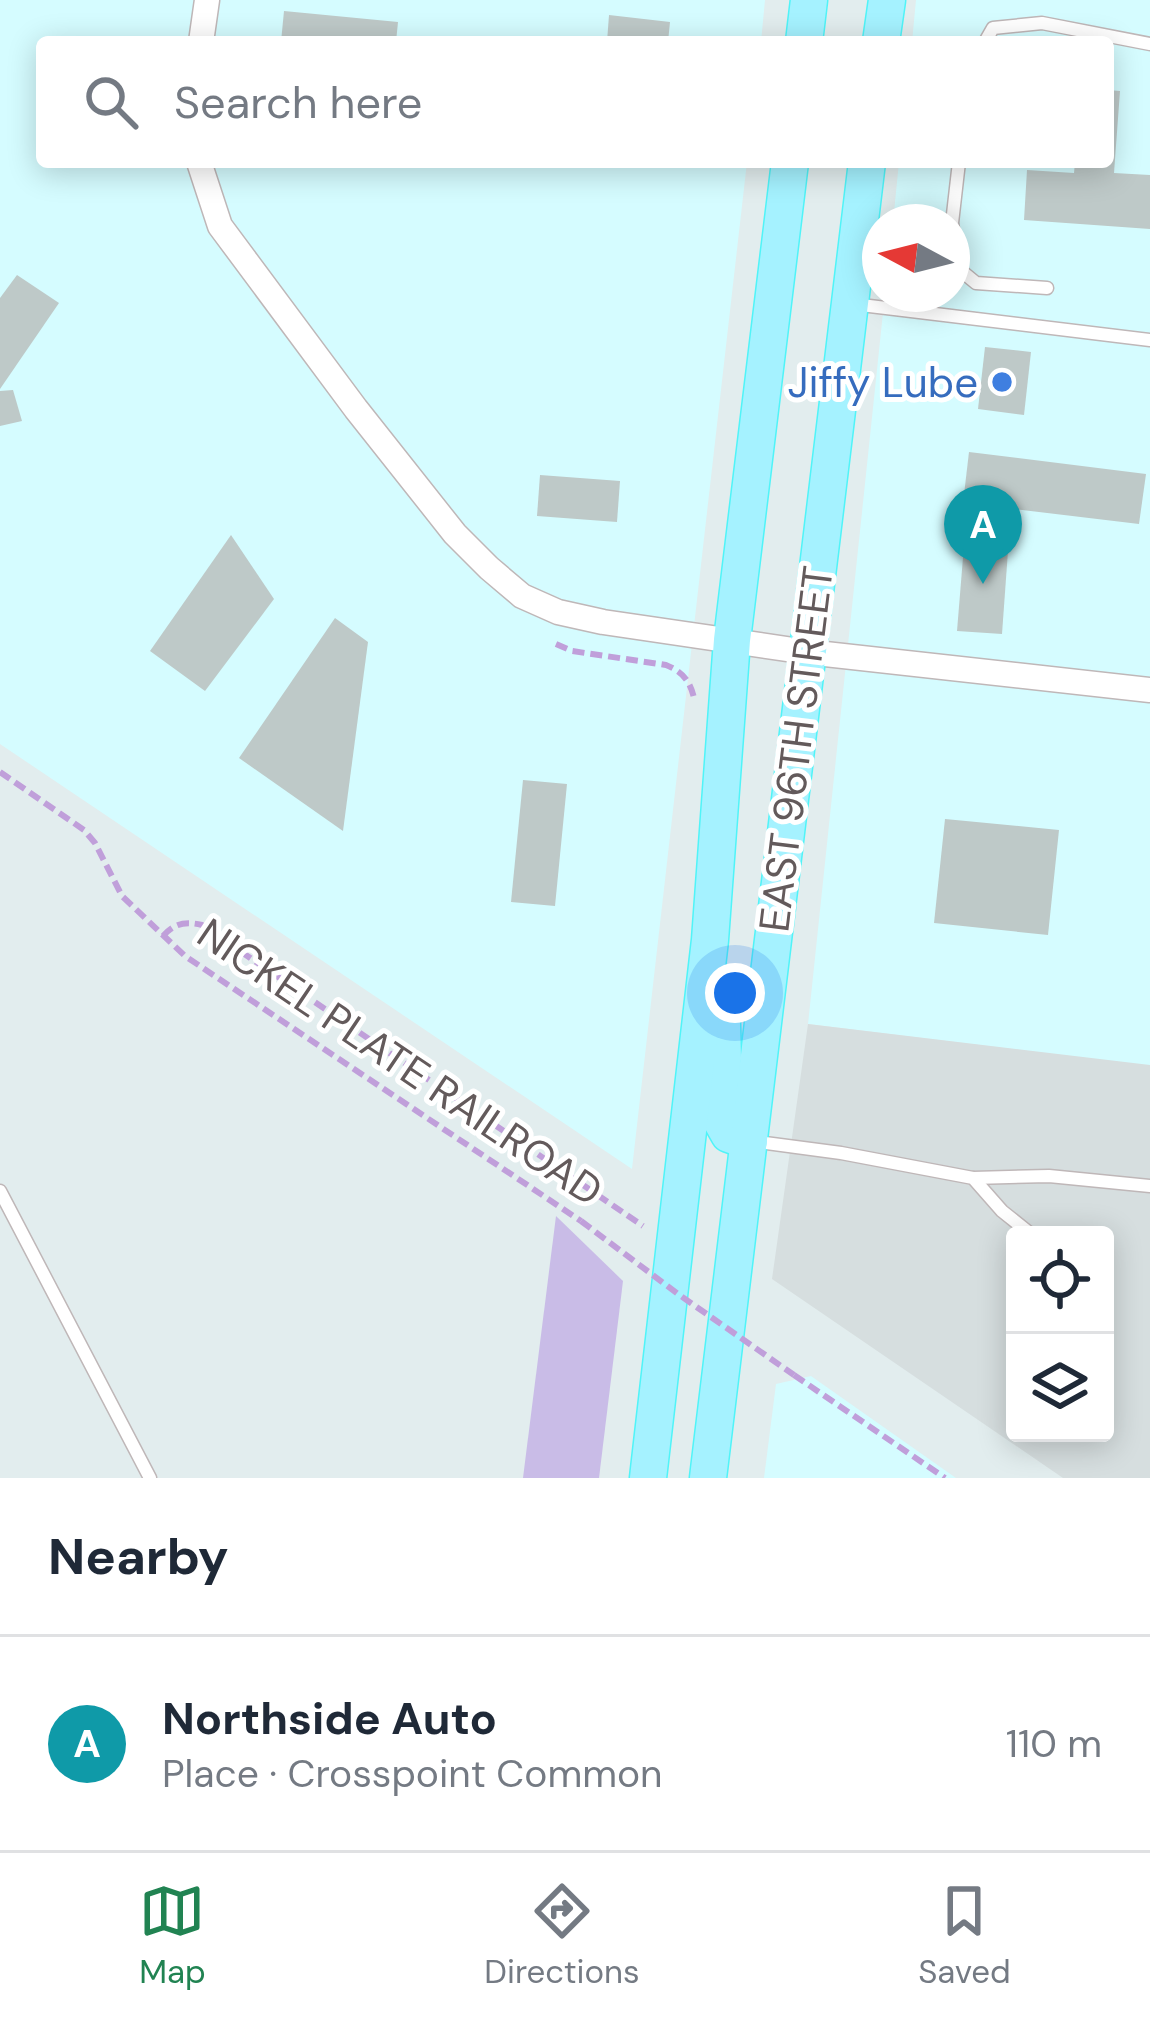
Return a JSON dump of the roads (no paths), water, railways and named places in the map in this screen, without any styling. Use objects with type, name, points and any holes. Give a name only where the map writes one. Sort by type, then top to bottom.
[{"type":"main road","points":[[805,36],[809,0]]},
{"type":"main road","points":[[882,36],[887,0]]},
{"type":"main road","name":"EAST 96TH STREET","points":[[648,1478],[710,940],[732,640],[789,168]]},
{"type":"main road","name":"EAST 96TH STREET","points":[[708,1478],[866,168]]},
{"type":"main road","points":[[710,940],[724,1000],[718,1105],[729,1134],[749,1141]]},
{"type":"street","points":[[202,36],[206,0]]},
{"type":"street","points":[[201,168],[220,226],[356,409],[455,533],[522,596],[558,612],[603,622],[808,652],[1150,690]]},
{"type":"lane","points":[[988,36],[993,28],[1042,23],[1109,36]]},
{"type":"lane","points":[[1114,37],[1150,44]]},
{"type":"lane","points":[[958,168],[952,223],[959,269],[976,283],[1046,288]]},
{"type":"lane","points":[[849,304],[1150,340]]},
{"type":"lane","points":[[749,1141],[973,1178],[1048,1176],[1150,1186]]},
{"type":"lane","points":[[973,1178],[1021,1226]]},
{"type":"lane","points":[[1,1195],[150,1478]]},
{"type":"place","name":"Jiffy Lube","points":[[1002,382]]},
{"type":"place","name":"Northside Auto","points":[[983,584]]}]
